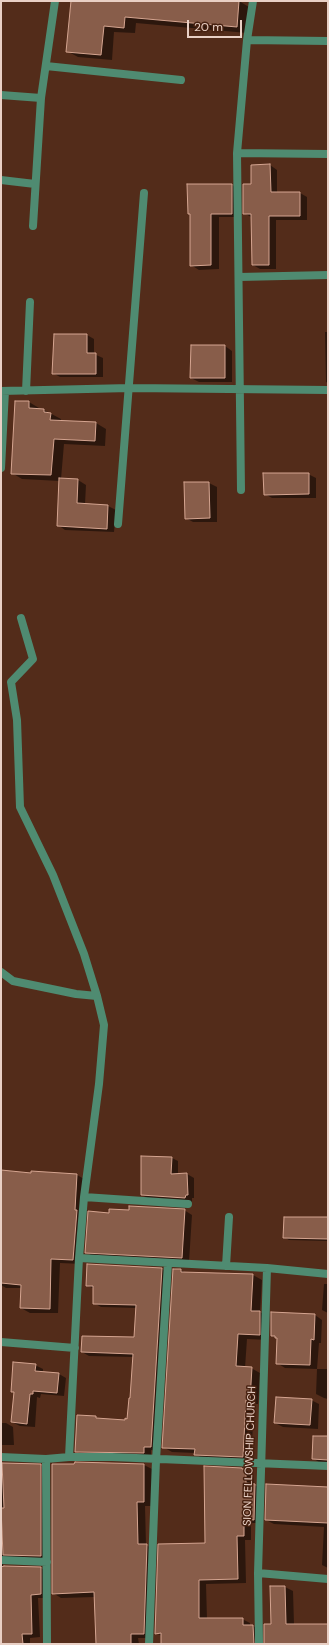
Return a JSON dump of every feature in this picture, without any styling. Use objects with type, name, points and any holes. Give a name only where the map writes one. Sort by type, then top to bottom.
[{"type":"street","points":[[33,226],[41,98],[55,1]]},
{"type":"street","points":[[241,490],[237,153],[247,40],[253,1]]},
{"type":"street","points":[[247,40],[328,41]]},
{"type":"street","points":[[46,66],[181,80]]},
{"type":"street","points":[[1,95],[41,98]]},
{"type":"street","points":[[237,153],[328,154]]},
{"type":"street","points":[[1,180],[35,184]]},
{"type":"street","points":[[118,524],[130,388],[144,192]]},
{"type":"street","points":[[239,277],[328,275]]},
{"type":"street","points":[[26,391],[30,302]]},
{"type":"street","points":[[1,468],[3,391],[130,388],[328,390]]},
{"type":"street","points":[[20,618],[33,659],[11,682],[16,720],[20,807],[53,875],[84,954],[98,996],[104,1025],[99,1084],[84,1197],[79,1258],[69,1457]]},
{"type":"street","points":[[1,972],[13,981],[76,994],[98,996]]},
{"type":"street","points":[[84,1197],[188,1204]]},
{"type":"street","points":[[226,1266],[229,1217]]},
{"type":"street","points":[[79,1258],[266,1268],[328,1274]]},
{"type":"street","points":[[149,1644],[156,1460],[168,1263]]},
{"type":"street","name":"SION FELLOWSHIP CHURCH","points":[[259,1644],[258,1572],[266,1268]]},
{"type":"street","points":[[1,1342],[75,1348]]},
{"type":"street","points":[[1,1457],[46,1459],[69,1457],[112,1457],[328,1466]]},
{"type":"street","points":[[46,1459],[47,1644]]},
{"type":"street","points":[[1,1560],[47,1562]]},
{"type":"street","points":[[258,1572],[328,1578]]},
{"type":"building","points":[[71,1],[239,1],[237,27],[125,17],[124,28],[104,26],[101,55],[66,52]]},
{"type":"building","points":[[270,164],[271,192],[300,192],[300,216],[269,216],[269,265],[252,265],[251,214],[243,214],[243,184],[251,184],[251,165]]},
{"type":"building","points":[[187,184],[232,184],[232,214],[211,214],[211,265],[190,266],[190,214],[188,214]]},
{"type":"building","points":[[54,334],[87,334],[87,353],[96,353],[96,374],[52,374]]},
{"type":"building","points":[[191,345],[225,345],[225,378],[190,378]]},
{"type":"building","points":[[15,401],[29,401],[29,408],[44,409],[44,412],[51,413],[50,420],[96,422],[95,441],[54,439],[51,475],[11,474]]},
{"type":"building","points":[[263,473],[309,473],[309,494],[264,495]]},
{"type":"building","points":[[59,478],[78,479],[77,503],[108,505],[107,529],[57,526]]},
{"type":"building","points":[[184,482],[209,482],[210,518],[185,519]]},
{"type":"building","points":[[141,1156],[172,1157],[171,1174],[187,1173],[188,1195],[186,1195],[185,1198],[141,1195]]},
{"type":"building","points":[[1,1170],[31,1173],[31,1171],[77,1174],[75,1210],[77,1210],[73,1260],[51,1259],[50,1309],[20,1308],[21,1285],[1,1283]]},
{"type":"building","points":[[129,1206],[185,1209],[182,1258],[85,1253],[88,1211],[109,1213],[109,1209],[129,1210]]},
{"type":"building","points":[[284,1217],[328,1217],[328,1239],[283,1238]]},
{"type":"building","points":[[87,1264],[162,1268],[151,1447],[144,1447],[144,1453],[75,1452],[77,1415],[96,1416],[96,1418],[127,1419],[133,1354],[81,1352],[82,1336],[134,1337],[136,1305],[93,1304],[93,1286],[86,1286]]},
{"type":"building","points":[[173,1269],[181,1269],[181,1272],[253,1274],[251,1311],[260,1311],[260,1335],[238,1334],[236,1366],[252,1367],[250,1400],[246,1400],[243,1457],[194,1455],[195,1449],[162,1448]]},
{"type":"building","points":[[271,1312],[315,1314],[314,1340],[311,1339],[310,1365],[276,1364],[277,1338],[275,1338],[275,1336],[271,1336]]},
{"type":"building","points":[[13,1362],[36,1364],[35,1371],[59,1373],[57,1393],[33,1391],[33,1394],[30,1394],[27,1424],[11,1422],[14,1392],[11,1392]]},
{"type":"building","points":[[276,1397],[312,1399],[310,1425],[274,1423]]},
{"type":"building","points":[[313,1436],[328,1436],[328,1460],[312,1459]]},
{"type":"building","points":[[75,1462],[144,1464],[144,1502],[137,1502],[138,1544],[147,1544],[144,1634],[131,1634],[131,1644],[96,1644],[94,1592],[52,1594],[52,1464],[74,1464]]},
{"type":"building","points":[[2,1463],[41,1464],[41,1556],[3,1555],[1,1508],[4,1508]]},
{"type":"building","points":[[204,1466],[246,1469],[246,1483],[255,1484],[254,1520],[244,1519],[244,1536],[237,1536],[238,1579],[199,1580],[199,1618],[243,1618],[243,1625],[253,1625],[254,1644],[161,1644],[161,1633],[155,1634],[158,1544],[205,1543]]},
{"type":"building","points":[[266,1484],[328,1487],[328,1523],[265,1520]]},
{"type":"building","points":[[1,1567],[41,1567],[41,1594],[31,1595],[32,1634],[22,1634],[23,1644],[1,1644]]},
{"type":"building","points":[[270,1586],[285,1586],[286,1624],[328,1624],[328,1644],[264,1644],[264,1624],[271,1624]]}]
